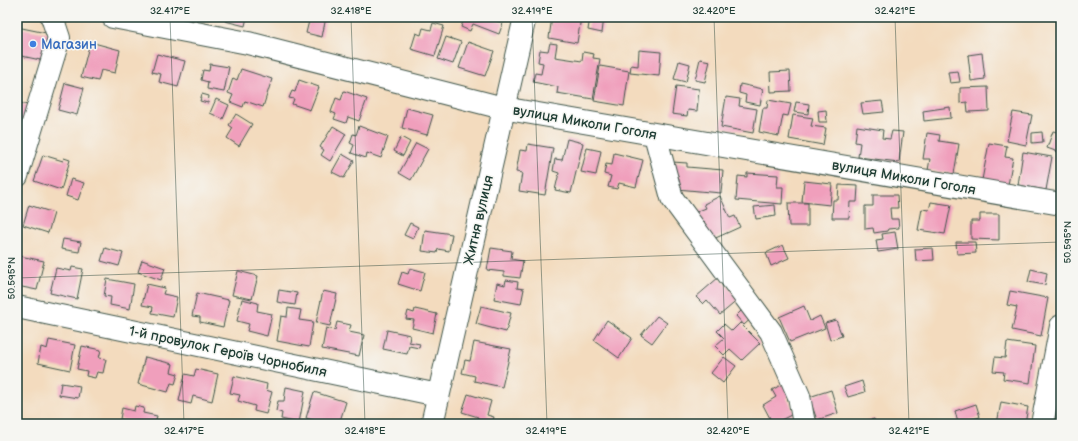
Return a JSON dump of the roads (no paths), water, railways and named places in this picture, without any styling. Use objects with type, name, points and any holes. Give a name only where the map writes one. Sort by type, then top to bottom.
[{"type":"street","points":[[17,176],[59,38],[52,17]]},
{"type":"street","name":"вулиця Миколи Гоголя","points":[[113,17],[248,43],[503,108],[1061,204]]},
{"type":"street","name":"Житня вулиця","points":[[432,424],[525,17]]},
{"type":"street","points":[[656,135],[672,198],[770,332],[799,396],[804,424]]},
{"type":"street","name":"1-й провулок Героїв Чорнобиля","points":[[17,307],[438,395]]},
{"type":"street","points":[[1042,424],[1061,326]]},
{"type":"place","name":"Магазин","points":[[33,44]]}]
